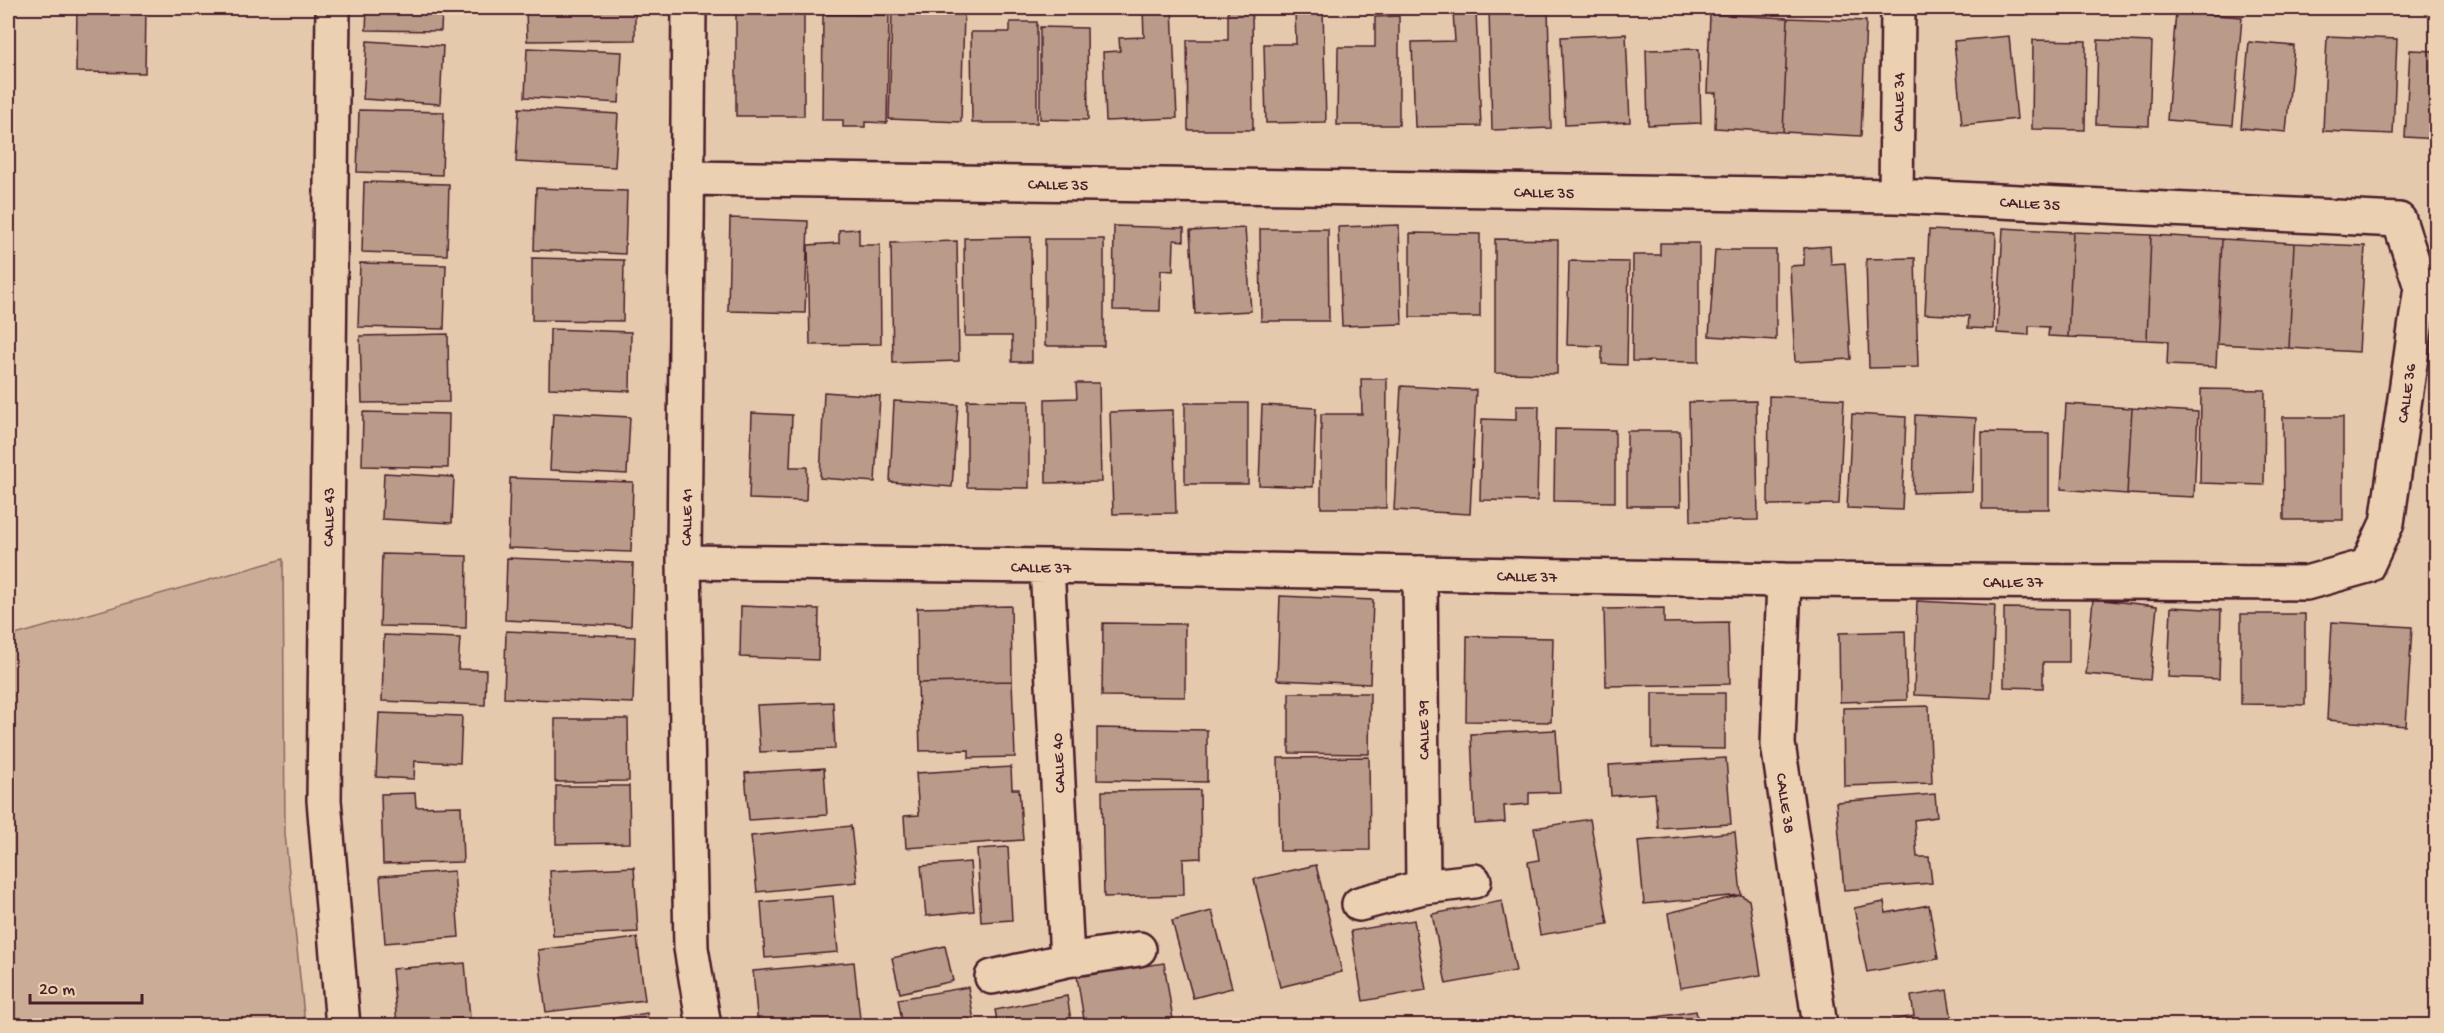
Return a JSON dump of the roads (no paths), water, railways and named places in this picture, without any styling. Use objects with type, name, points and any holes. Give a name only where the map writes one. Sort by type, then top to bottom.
[{"type":"street","name":"CALLE 43","points":[[333,8],[324,800],[343,1026]]},
{"type":"street","name":"CALLE 41","points":[[689,8],[684,562],[691,948],[704,1026]]},
{"type":"street","name":"CALLE 34","points":[[1896,196],[1898,8]]},
{"type":"street","name":"CALLE 35","points":[[689,178],[1896,196],[2399,220]]},
{"type":"street","name":"CALLE 36","points":[[2367,566],[2387,523],[2421,287],[2399,220]]},
{"type":"street","name":"CALLE 37","points":[[684,562],[1047,566],[1784,580],[2306,583],[2367,566]]},
{"type":"street","name":"CALLE 40","points":[[1047,566],[1067,960]]},
{"type":"street","name":"CALLE 39","points":[[1420,573],[1423,887]]},
{"type":"street","name":"CALLE 38","points":[[1784,580],[1778,744],[1820,1026]]},
{"type":"street","points":[[1359,904],[1423,887],[1474,881]]},
{"type":"street","points":[[992,976],[1067,960],[1139,949]]}]
